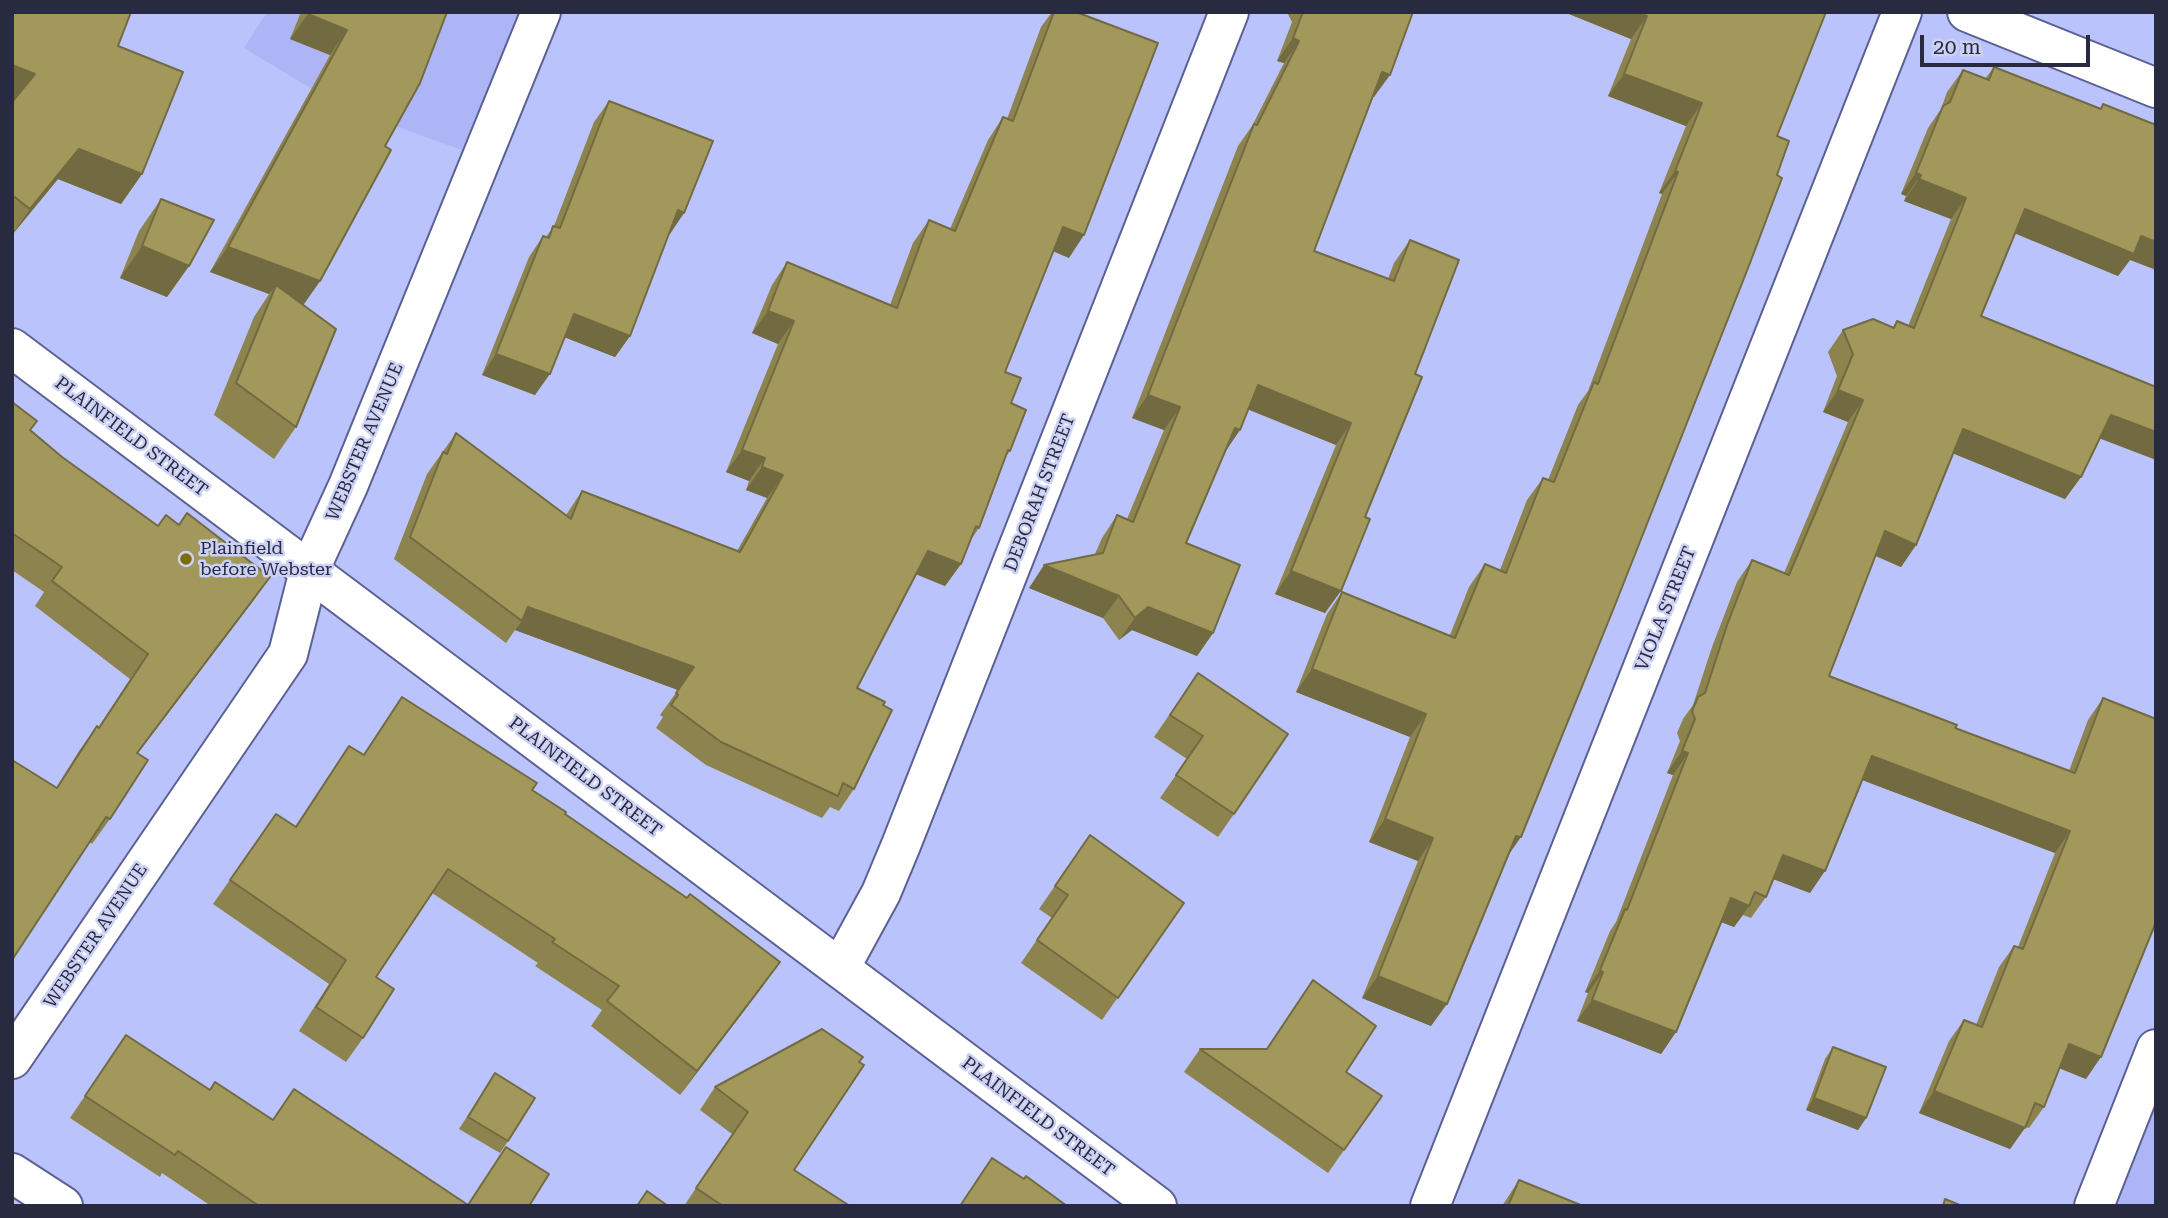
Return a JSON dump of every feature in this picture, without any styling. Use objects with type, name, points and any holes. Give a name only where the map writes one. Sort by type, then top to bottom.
[{"type":"street","name":"WEBSTER AVENUE","points":[[12,1059],[288,653],[309,571],[348,486],[541,12]]},
{"type":"street","name":"DEBORAH STREET","points":[[839,968],[881,892],[901,845],[1229,12]]},
{"type":"street","name":"VIOLA STREET","points":[[1430,1206],[1902,12]]},
{"type":"street","points":[[1966,12],[2156,88]]},
{"type":"street","name":"PLAINFIELD STREET","points":[[12,348],[1157,1206]]},
{"type":"street","points":[[2094,1206],[2156,1049]]},
{"type":"street","points":[[12,1173],[63,1206]]},
{"type":"shaded area","points":[[267,12],[537,12],[470,153],[340,106],[244,48]]},
{"type":"shaded area","points":[[2156,1070],[2156,1206],[2101,1206]]},
{"type":"building","points":[[13,12],[131,12],[118,46],[183,72],[142,174],[79,149],[30,209],[12,195],[12,102],[35,74],[12,65]]},
{"type":"building","points":[[308,12],[447,12],[420,83],[385,146],[391,150],[320,281],[228,247],[347,30]]},
{"type":"building","points":[[1054,12],[1076,12],[1158,43],[1084,235],[1063,227],[1005,372],[1021,378],[1011,403],[1026,410],[979,528],[976,526],[961,564],[928,551],[857,688],[885,702],[883,705],[892,710],[854,789],[843,783],[838,796],[721,742],[671,705],[694,667],[528,607],[522,621],[410,537],[443,452],[447,454],[456,433],[571,519],[582,491],[740,552],[783,475],[762,467],[765,458],[742,450],[794,321],[768,311],[787,262],[897,308],[929,220],[955,231],[1003,117],[1013,121]]},
{"type":"building","points":[[1303,12],[1413,12],[1390,75],[1382,72],[1314,251],[1394,281],[1410,240],[1459,260],[1415,374],[1422,377],[1365,517],[1370,519],[1341,591],[1291,571],[1351,423],[1258,385],[1240,430],[1235,428],[1186,543],[1240,565],[1213,633],[1148,607],[1135,618],[1119,596],[1044,565],[1103,553],[1117,515],[1133,522],[1180,407],[1148,395],[1254,124],[1257,125],[1299,41],[1293,38]]},
{"type":"building","points":[[1637,12],[1826,12],[1777,136],[1789,141],[1777,175],[1782,178],[1750,263],[1521,837],[1516,836],[1447,1004],[1378,976],[1433,838],[1385,819],[1426,714],[1312,669],[1342,592],[1455,638],[1485,564],[1506,573],[1543,478],[1554,482],[1594,382],[1598,384],[1702,103],[1624,74],[1647,16]]},
{"type":"building","points":[[1994,67],[2101,109],[2103,104],[2156,125],[2156,242],[2141,236],[2134,254],[2025,209],[1981,316],[2156,387],[2156,432],[2111,415],[2081,477],[1963,429],[1916,545],[1885,531],[1829,676],[1957,725],[1955,728],[2075,773],[2103,698],[2156,719],[2156,922],[2101,1057],[2069,1044],[2044,1107],[2035,1103],[2025,1128],[1934,1091],[1964,1020],[1982,1027],[2014,946],[2023,949],[2070,831],[1872,756],[1825,871],[1783,855],[1766,897],[1755,892],[1749,906],[1731,898],[1676,1032],[1592,1000],[1603,972],[1600,970],[1625,909],[1627,910],[1688,753],[1682,751],[1695,719],[1692,711],[1698,697],[1705,693],[1752,560],[1789,575],[1863,400],[1838,390],[1853,354],[1843,330],[1873,319],[1894,328],[1897,321],[1914,328],[1966,198],[1919,179],[1921,175],[1916,173],[1943,106],[1950,102],[1963,70],[1989,80]]},
{"type":"building","points":[[609,101],[713,141],[684,213],[678,210],[630,336],[574,314],[550,374],[496,354],[543,236],[549,238],[553,226],[560,228]]},
{"type":"building","points":[[161,199],[214,220],[189,266],[142,246]]},
{"type":"building","points":[[276,285],[336,329],[296,427],[236,383]]},
{"type":"building","points":[[12,402],[37,421],[30,430],[62,457],[158,526],[166,515],[179,525],[187,513],[270,577],[137,753],[148,760],[110,819],[106,817],[12,960],[12,760],[57,788],[148,654],[52,581],[62,567],[12,533]]},
{"type":"building","points":[[1198,673],[1288,734],[1234,814],[1176,775],[1203,736],[1170,715]]},
{"type":"building","points":[[402,697],[537,783],[532,790],[687,898],[690,894],[780,962],[697,1071],[607,1001],[619,986],[552,942],[555,939],[448,869],[376,977],[394,989],[363,1038],[316,1007],[346,960],[230,880],[276,814],[296,827],[349,746],[364,755]]},
{"type":"building","points":[[1090,835],[1184,903],[1118,998],[1037,940],[1068,895],[1055,886]]},
{"type":"building","points":[[1313,980],[1376,1026],[1346,1072],[1382,1096],[1344,1150],[1200,1049],[1267,1049]]},
{"type":"building","points":[[822,1029],[863,1057],[859,1062],[864,1065],[794,1170],[850,1206],[723,1206],[696,1188],[748,1112],[715,1087]]},
{"type":"building","points":[[126,1035],[210,1090],[215,1082],[273,1120],[294,1089],[468,1205],[506,1147],[549,1174],[529,1206],[259,1206],[178,1151],[175,1155],[85,1096]]},
{"type":"building","points":[[1833,1047],[1886,1067],[1866,1118],[1814,1098]]},
{"type":"building","points":[[495,1073],[535,1098],[508,1141],[468,1117]]},
{"type":"building","points":[[992,1158],[1024,1179],[1026,1176],[1067,1206],[960,1206]]},
{"type":"building","points":[[1519,1180],[1583,1206],[1508,1206]]},
{"type":"building","points":[[647,1191],[668,1206],[637,1206]]},
{"type":"building","points":[[1945,1199],[1962,1206],[1943,1206]]},
{"type":"place","name":"Plainfield before Webster","points":[[186,559]]}]
